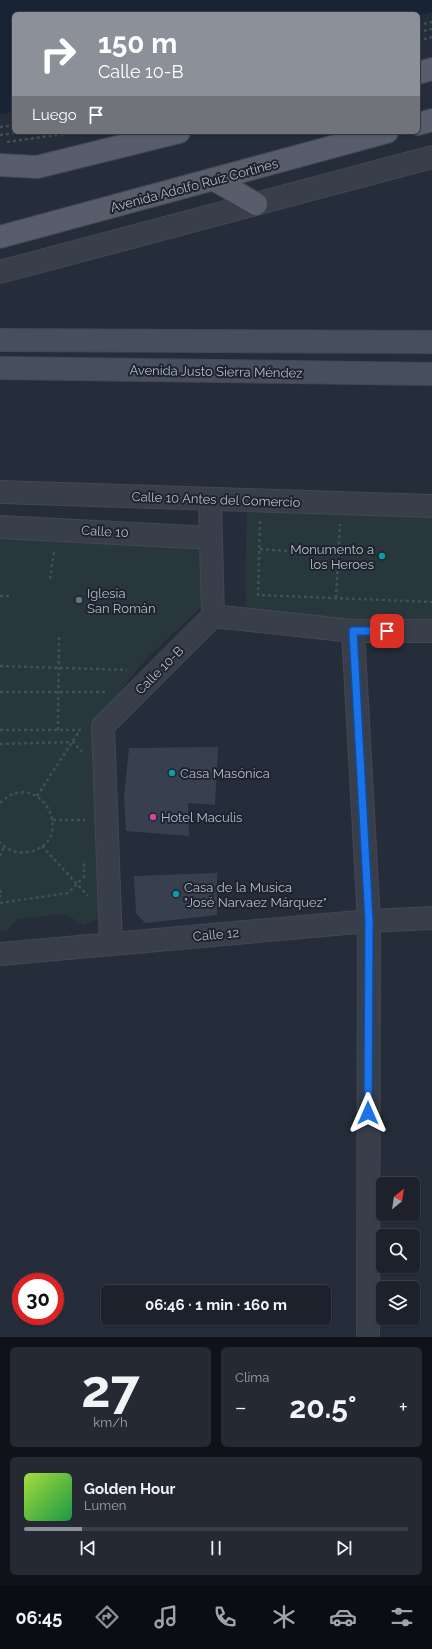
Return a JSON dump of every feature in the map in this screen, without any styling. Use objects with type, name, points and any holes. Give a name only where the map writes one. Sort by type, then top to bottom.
[{"type":"main road","points":[[420,72],[432,69]]},
{"type":"main road","points":[[420,123],[432,120]]},
{"type":"main road","points":[[0,165],[37,167],[171,134]]},
{"type":"main road","name":"Avenida Adolfo Ruíz Cortines","points":[[0,237],[381,134]]},
{"type":"main road","points":[[212,180],[256,204]]},
{"type":"main road","points":[[0,340],[432,342]]},
{"type":"main road","name":"Avenida Justo Sierra Méndez","points":[[0,368],[432,374]]},
{"type":"street","points":[[0,272],[432,157]]},
{"type":"street","name":"Calle 10 Antes del Comercio","points":[[0,492],[432,506]]},
{"type":"street","points":[[210,499],[213,616],[353,631],[432,631]]},
{"type":"street","name":"Calle 10","points":[[0,527],[211,538]]},
{"type":"street","name":"Calle 10-B","points":[[111,943],[103,726],[213,616]]},
{"type":"street","points":[[353,631],[369,921],[368,1337]]},
{"type":"street","name":"Calle 12","points":[[0,954],[369,921],[432,918]]},
{"type":"path","points":[[420,25],[432,22]]},
{"type":"path","points":[[420,32],[432,29]]},
{"type":"path","points":[[420,40],[432,37]]},
{"type":"path","points":[[0,127],[12,125]]},
{"type":"path","points":[[0,135],[12,133]]},
{"type":"path","points":[[0,143],[64,134]]},
{"type":"path","points":[[260,515],[258,595],[432,602]]},
{"type":"path","points":[[336,598],[340,519]]},
{"type":"path","points":[[260,549],[339,555]]},
{"type":"path","points":[[50,579],[54,551]]},
{"type":"path","points":[[0,596],[10,596]]},
{"type":"path","points":[[58,730],[59,634]]},
{"type":"path","points":[[0,666],[130,670]]},
{"type":"path","points":[[0,692],[113,692]]},
{"type":"path","points":[[0,730],[88,730]]},
{"type":"path","points":[[37,796],[80,730]]},
{"type":"path","points":[[0,744],[73,742],[83,753]]},
{"type":"path","points":[[0,802],[9,796],[18,793],[28,793],[37,796],[50,810],[53,820],[52,830],[48,839],[42,846],[33,851],[23,853],[13,851],[4,847],[0,842]]},
{"type":"path","points":[[85,813],[85,827]]},
{"type":"path","points":[[53,820],[85,820]]},
{"type":"path","points":[[42,846],[92,900]]},
{"type":"path","points":[[0,856],[4,847]]},
{"type":"path","points":[[0,903],[68,893],[84,877],[84,856]]},
{"type":"path","points":[[0,890],[2,893],[0,897]]},
{"type":"shaded area","points":[[247,502],[432,510],[432,631],[247,620],[245,585]]},
{"type":"shaded area","points":[[0,528],[185,536],[211,552],[212,597],[147,658],[95,722],[107,915],[84,925],[65,914],[18,919],[6,931],[0,932]]},
{"type":"water","points":[[0,0],[432,0],[432,12],[420,15],[420,12],[12,12],[12,112],[0,114]]},
{"type":"building","name":"Casa Masónica","points":[[218,747],[215,805],[188,803],[189,836],[126,831],[124,798],[129,748]]},
{"type":"building","name":"Casa de la Musica \"José Narvaez Márquez\"","points":[[217,873],[217,915],[145,923],[136,913],[134,876]]},
{"type":"place","name":"Monumento a los Heroes","points":[[382,556]]},
{"type":"place","name":"Iglesia San Román","points":[[79,600]]},
{"type":"place","name":"Casa Masónica","points":[[172,773]]},
{"type":"place","name":"Hotel Maculis","points":[[153,817]]},
{"type":"place","name":"Casa de la Musica \"José Narvaez Márquez\"","points":[[176,894]]},
{"type":"route","points":[[368,1113],[369,921],[353,631],[387,631]]}]
